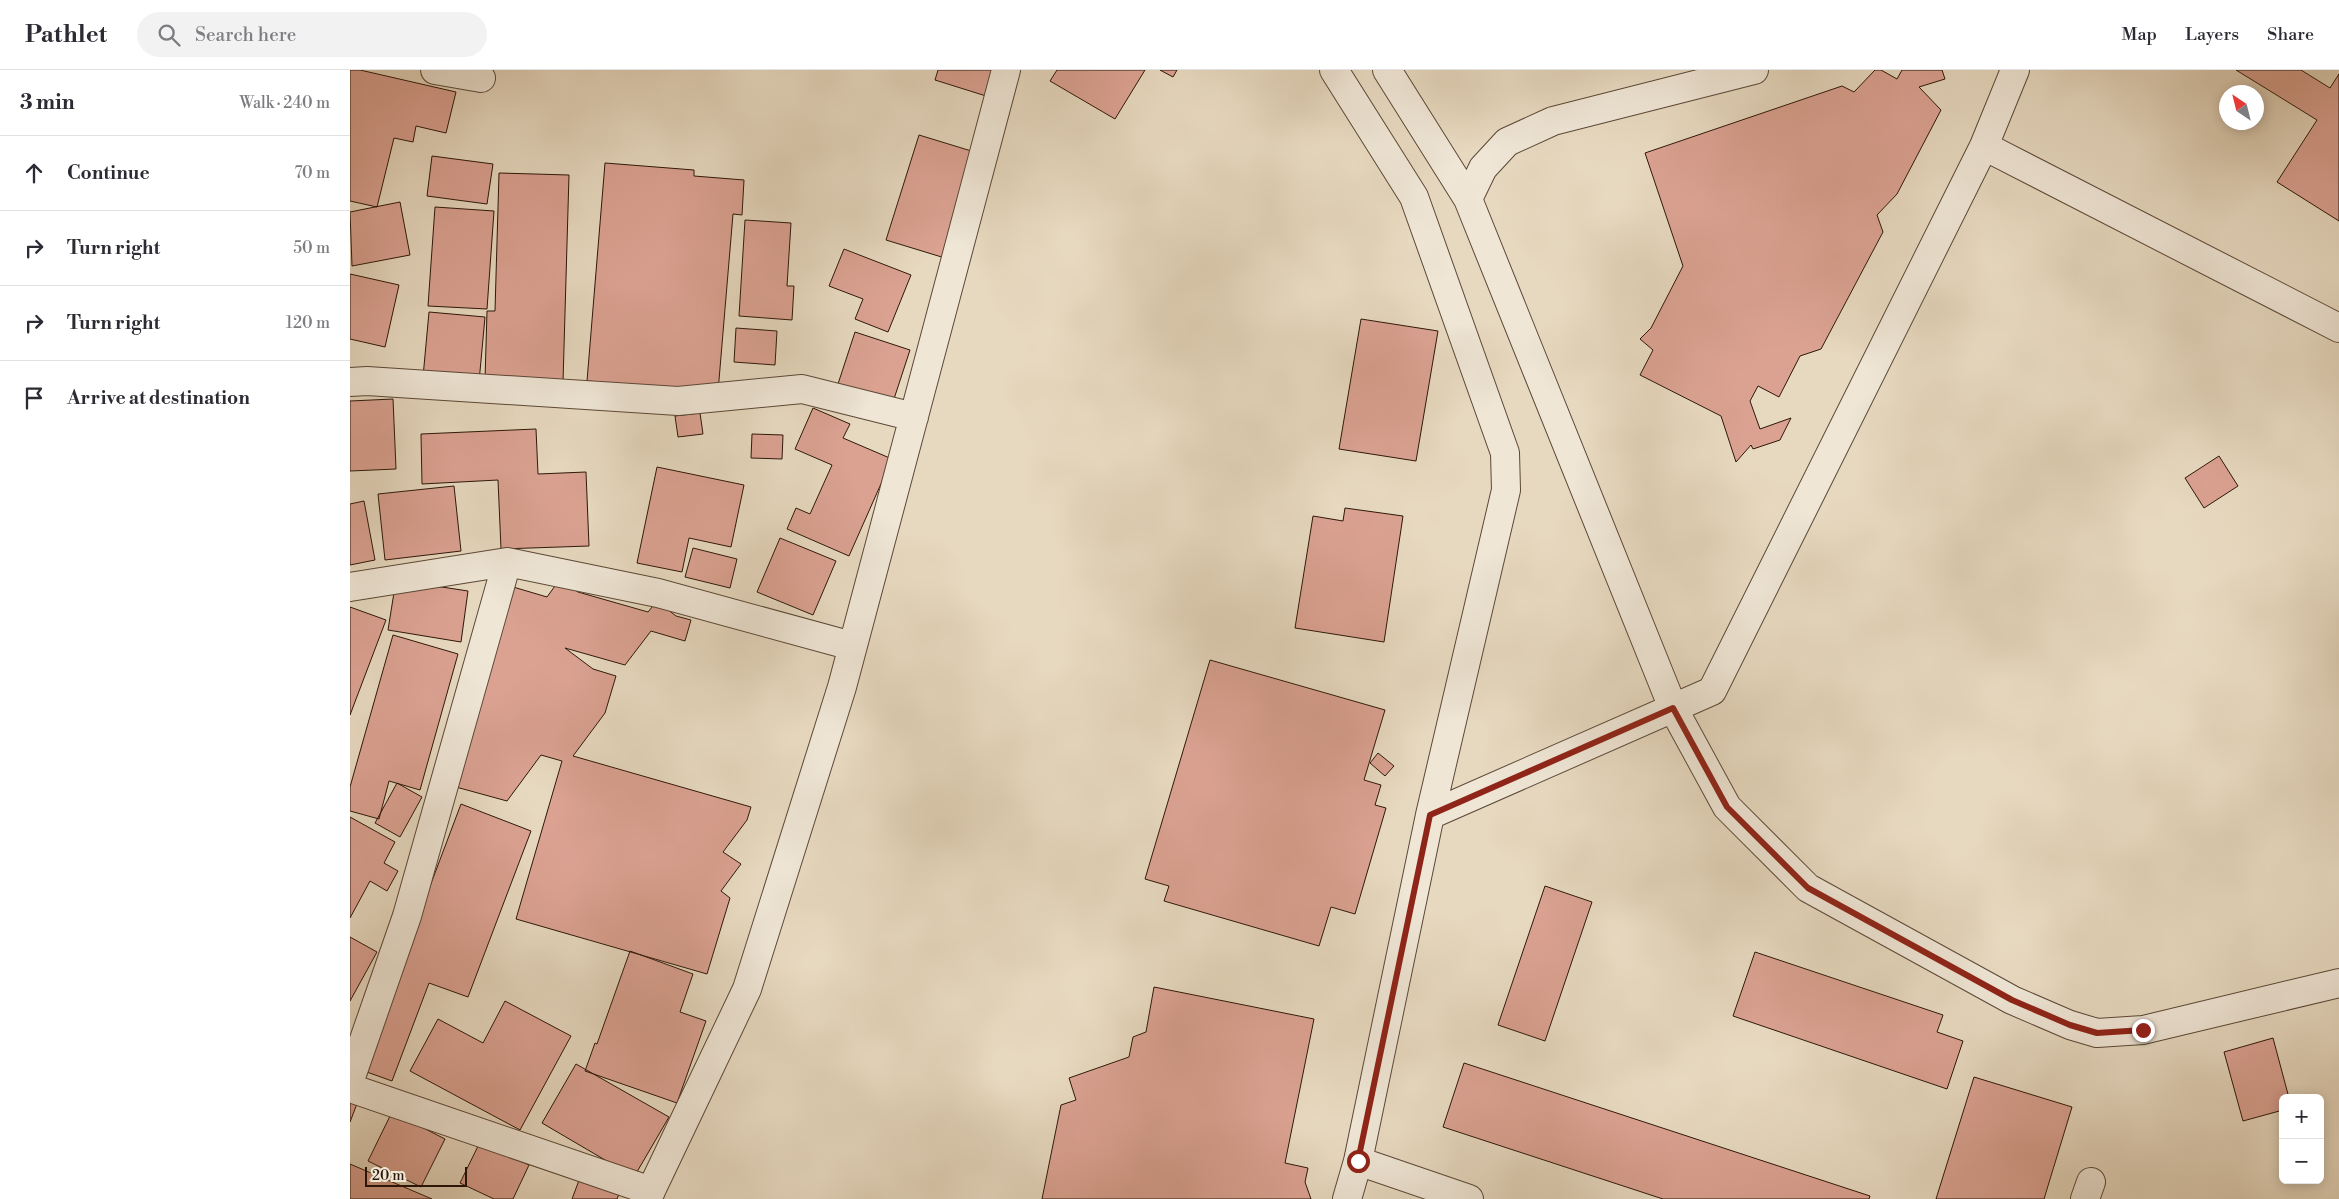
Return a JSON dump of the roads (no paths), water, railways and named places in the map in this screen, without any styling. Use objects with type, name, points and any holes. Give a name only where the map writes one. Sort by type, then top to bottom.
[{"type":"street","points":[[435,70],[481,78]]},
{"type":"street","points":[[350,1088],[649,1195],[747,989],[842,687],[1006,70]]},
{"type":"street","points":[[1334,70],[1414,197],[1505,453],[1506,490],[1430,815],[1358,1161],[1347,1199]]},
{"type":"street","points":[[1387,70],[1468,199],[1673,708],[1727,807],[1808,888],[2012,1000],[2070,1025],[2097,1033],[2143,1030],[2339,983]]},
{"type":"street","points":[[1468,199],[1483,168],[1507,142],[1553,121],[1754,70]]},
{"type":"street","points":[[1430,815],[1712,691],[1984,146],[2015,70]]},
{"type":"street","points":[[1984,146],[2339,328]]},
{"type":"street","points":[[350,382],[367,381],[678,401],[802,389],[914,417]]},
{"type":"street","points":[[350,587],[507,562],[658,593],[852,646]]},
{"type":"street","points":[[350,1080],[406,916],[507,562]]},
{"type":"street","points":[[1358,1161],[1469,1199]]}]
